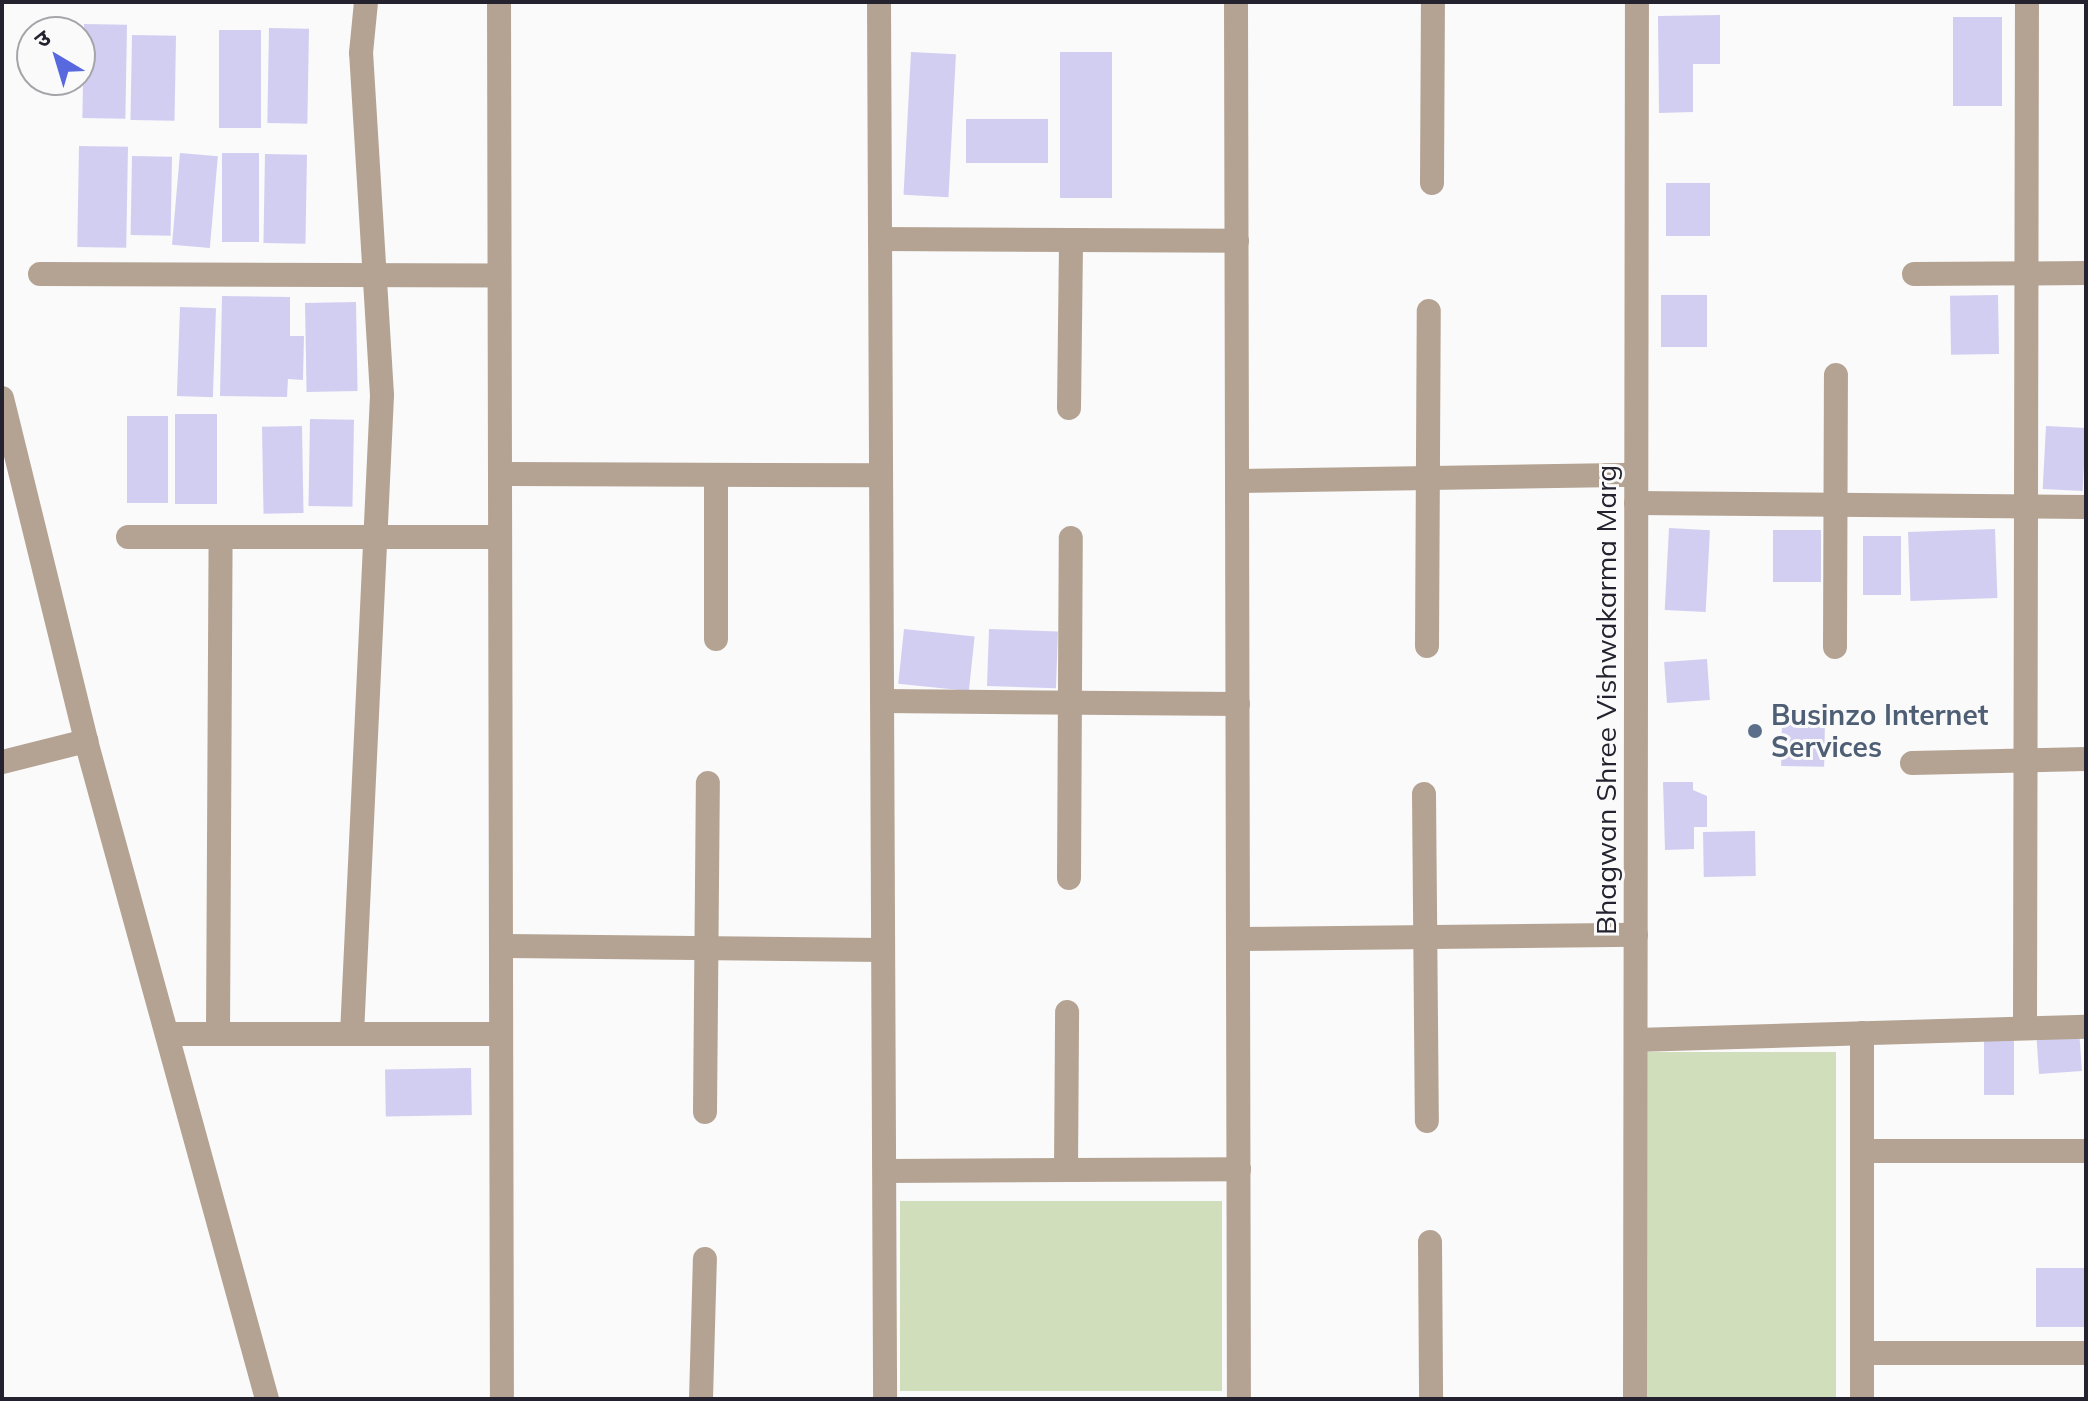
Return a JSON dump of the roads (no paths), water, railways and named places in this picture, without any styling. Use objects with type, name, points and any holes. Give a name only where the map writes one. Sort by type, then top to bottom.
[{"type":"street","points":[[352,1034],[372,538],[382,395],[360,44],[366,2]]},
{"type":"street","points":[[499,2],[502,1399]]},
{"type":"street","points":[[879,2],[885,1399]]},
{"type":"street","points":[[1236,2],[1239,1399]]},
{"type":"street","points":[[1432,183],[1433,2]]},
{"type":"street","name":"Bhagwan Shree Vishwakarma Marg","points":[[1635,1399],[1637,2]]},
{"type":"street","points":[[2025,1028],[2027,2]]},
{"type":"street","points":[[880,239],[1237,241]]},
{"type":"street","points":[[1069,408],[1071,241]]},
{"type":"street","points":[[1914,274],[2086,273]]},
{"type":"street","points":[[40,274],[499,276]]},
{"type":"street","points":[[1427,646],[1429,311]]},
{"type":"street","points":[[1835,647],[1836,375]]},
{"type":"street","points":[[3,409],[86,741],[267,1399]]},
{"type":"street","points":[[500,474],[881,475]]},
{"type":"street","points":[[716,475],[716,639]]},
{"type":"street","points":[[1237,481],[1636,475]]},
{"type":"street","points":[[1636,503],[2086,507]]},
{"type":"street","points":[[128,537],[500,537]]},
{"type":"street","points":[[1069,878],[1071,538]]},
{"type":"street","points":[[218,1034],[221,539]]},
{"type":"street","points":[[882,701],[1238,704]]},
{"type":"street","points":[[2,762],[86,741]]},
{"type":"street","points":[[1912,763],[2086,759]]},
{"type":"street","points":[[705,1112],[708,783]]},
{"type":"street","points":[[1424,794],[1427,1121]]},
{"type":"street","points":[[1238,939],[1636,935]]},
{"type":"street","points":[[501,946],[883,950]]},
{"type":"street","points":[[1066,1170],[1067,1012]]},
{"type":"street","points":[[1636,1040],[2086,1027]]},
{"type":"street","points":[[1862,1033],[1862,1399]]},
{"type":"street","points":[[168,1034],[501,1034]]},
{"type":"street","points":[[1862,1151],[2086,1151]]},
{"type":"street","points":[[886,1171],[1239,1169]]},
{"type":"street","points":[[1430,1242],[1431,1399]]},
{"type":"street","points":[[701,1399],[705,1259]]},
{"type":"street","points":[[1862,1353],[2086,1353]]},
{"type":"place","name":"Businzo Internet Services","points":[[1755,731]]}]
